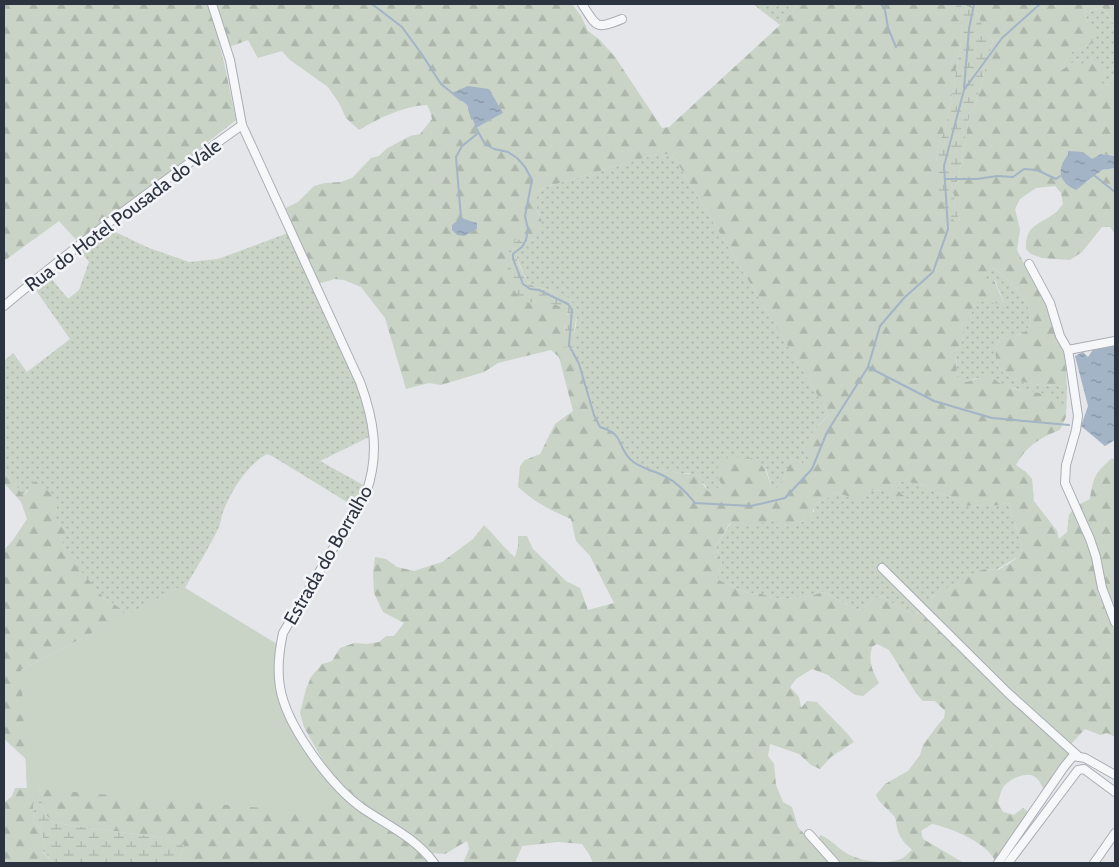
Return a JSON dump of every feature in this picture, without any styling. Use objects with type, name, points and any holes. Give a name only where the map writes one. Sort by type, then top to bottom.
[{"type":"street","name":"Estrada do Borralho","points":[[212,4],[228,53],[242,125],[360,382],[373,425],[372,478],[366,493],[283,634],[280,648],[280,687],[287,711],[313,757],[362,807],[412,840],[434,863]]},
{"type":"street","points":[[582,4],[594,22],[600,26],[605,26],[622,19]]},
{"type":"street","name":"Rua do Hotel Pousada do Vale","points":[[4,306],[120,214],[242,125]]},
{"type":"street","points":[[1029,264],[1050,303],[1060,336],[1068,350],[1078,416],[1066,465],[1065,483],[1090,539],[1096,557],[1102,588],[1115,622]]},
{"type":"street","points":[[1068,350],[1115,342]]},
{"type":"street","points":[[882,568],[1008,693],[1078,756],[1115,775]]},
{"type":"street","points":[[998,863],[1064,767],[1074,756],[1078,756]]},
{"type":"street","points":[[1008,863],[1078,770],[1084,769],[1115,792]]},
{"type":"street","points":[[1094,863],[1115,833]]},
{"type":"street","points":[[809,834],[835,863]]},
{"type":"green space","points":[[4,4],[210,4],[236,120],[79,243],[59,221],[4,261]]},
{"type":"green space","points":[[216,4],[572,4],[581,16],[588,31],[600,40],[615,57],[662,128],[669,127],[780,25],[799,4],[958,4],[955,7],[955,14],[961,24],[962,36],[951,101],[946,125],[939,143],[935,166],[961,224],[953,192],[959,175],[969,118],[975,105],[993,41],[984,30],[978,15],[969,7],[961,4],[1054,4],[1056,6],[1057,4],[1115,4],[1115,23],[1113,23],[1103,8],[1084,12],[1088,23],[1096,33],[1090,45],[1073,51],[1064,64],[1056,69],[1059,72],[1078,59],[1080,66],[1086,60],[1095,58],[1107,72],[1102,83],[1109,85],[1115,73],[1115,156],[1101,154],[1086,183],[1102,170],[1115,168],[1115,234],[1110,227],[1102,227],[1082,252],[1070,260],[1042,258],[1031,254],[1026,249],[1026,241],[1034,227],[1056,212],[1063,204],[1061,193],[1055,186],[1036,188],[1020,199],[1015,209],[1020,229],[1017,250],[1049,311],[1057,339],[1065,356],[1067,387],[1027,383],[1014,379],[1004,373],[997,365],[996,353],[1000,338],[1023,333],[1029,326],[1031,317],[1028,307],[1015,288],[992,268],[985,275],[987,280],[994,280],[1004,304],[975,301],[971,315],[961,326],[964,337],[956,352],[957,377],[967,382],[989,374],[998,382],[1015,389],[1051,395],[1063,408],[1066,417],[1060,430],[1029,447],[1016,465],[1032,479],[1034,501],[1057,531],[1059,539],[1067,532],[1069,515],[1073,509],[1093,555],[1098,593],[1115,631],[1115,737],[1107,733],[1100,735],[1085,729],[1071,744],[990,672],[924,606],[942,590],[962,579],[985,569],[997,570],[1021,555],[1022,546],[1008,502],[992,506],[962,506],[952,497],[929,490],[924,485],[901,482],[897,489],[907,499],[897,498],[885,491],[867,490],[859,500],[837,492],[814,505],[811,515],[807,519],[782,529],[776,526],[775,520],[747,527],[736,526],[730,523],[716,546],[722,563],[718,572],[718,579],[750,594],[759,593],[773,598],[786,599],[810,596],[823,592],[858,610],[866,607],[871,600],[882,596],[905,611],[921,614],[1008,698],[1071,754],[1065,759],[1044,790],[1037,779],[1031,775],[1016,778],[1003,787],[998,803],[1003,812],[1014,815],[1023,808],[1028,812],[995,860],[984,847],[976,842],[949,829],[932,824],[921,831],[923,839],[964,863],[839,863],[823,846],[819,838],[820,835],[849,854],[863,860],[880,862],[889,862],[903,858],[912,850],[900,837],[894,816],[876,795],[885,784],[908,771],[920,755],[923,745],[944,718],[945,711],[935,701],[923,701],[889,650],[877,644],[872,647],[871,661],[879,683],[863,696],[855,695],[828,675],[812,669],[796,679],[790,687],[799,697],[801,708],[807,701],[817,702],[854,742],[831,757],[820,769],[811,765],[799,754],[770,744],[768,756],[774,764],[776,785],[783,802],[792,807],[798,827],[830,863],[593,863],[582,844],[558,842],[522,846],[515,863],[463,863],[469,849],[467,841],[445,854],[431,853],[404,829],[358,800],[334,776],[323,761],[304,727],[300,713],[311,677],[322,664],[332,661],[340,648],[354,643],[367,644],[379,642],[386,636],[394,636],[404,623],[383,612],[374,593],[373,573],[375,557],[386,559],[397,567],[414,571],[442,562],[473,539],[484,525],[515,557],[518,536],[527,536],[533,549],[566,581],[580,588],[588,610],[614,603],[590,556],[576,541],[571,519],[543,506],[518,487],[520,466],[525,460],[540,454],[555,424],[573,411],[559,357],[551,350],[498,363],[484,372],[441,385],[429,383],[406,389],[385,318],[361,287],[344,280],[335,279],[317,284],[286,208],[298,202],[314,186],[341,182],[352,178],[371,158],[379,156],[386,149],[410,136],[420,134],[432,119],[427,105],[391,113],[359,130],[346,118],[328,87],[290,60],[282,51],[258,58],[248,40],[229,47]],"holes":[[[452,93],[503,113],[476,128],[467,105]],[[657,154],[672,154],[829,414],[808,440],[803,464],[793,458],[782,484],[775,489],[771,489],[763,467],[752,458],[728,456],[727,460],[720,463],[715,473],[722,485],[709,492],[696,474],[680,474],[672,471],[656,472],[633,462],[625,454],[619,437],[610,430],[600,427],[591,408],[579,368],[571,349],[565,346],[564,330],[568,312],[561,305],[532,301],[509,250],[518,239],[524,243],[534,239],[541,233],[542,221],[537,211],[537,192],[543,188]]]},
{"type":"green space","points":[[753,4],[799,4],[780,25]]},
{"type":"green space","points":[[958,4],[972,9],[976,13],[984,30],[993,41],[975,105],[969,118],[959,175],[953,192],[961,225],[954,221],[947,213],[937,186],[935,166],[939,143],[946,125],[951,101],[962,36],[961,24],[955,14],[955,7]]},
{"type":"green space","points":[[1103,8],[1113,23],[1115,23],[1115,73],[1109,85],[1102,83],[1103,77],[1080,66],[1078,59],[1059,73],[1056,69],[1064,64],[1073,51],[1090,45],[1088,23],[1084,12]]},
{"type":"green space","points":[[657,154],[672,154],[829,414],[810,437],[803,464],[793,458],[782,484],[775,489],[771,489],[766,470],[758,462],[752,460],[740,459],[723,462],[722,485],[709,492],[705,485],[689,473],[656,472],[633,462],[625,454],[619,437],[610,430],[600,427],[591,408],[571,349],[576,348],[574,334],[576,314],[574,306],[570,300],[557,292],[531,285],[527,281],[516,256],[524,243],[534,239],[542,221],[537,210],[537,192],[543,188]]},
{"type":"green space","points":[[107,228],[149,248],[189,262],[218,259],[288,233],[360,392],[367,413],[371,436],[320,461],[365,486],[355,507],[267,454],[246,472],[235,487],[222,514],[219,527],[185,588],[182,586],[123,617],[123,610],[104,598],[70,559],[60,537],[68,531],[53,521],[57,506],[27,490],[24,496],[4,471],[4,361],[13,353],[27,372],[70,339],[35,289],[51,278],[68,299],[79,290],[89,262],[79,249]]},
{"type":"green space","points":[[518,239],[524,243],[516,257],[528,282],[537,287],[563,294],[573,303],[576,314],[574,337],[577,348],[560,348],[568,313],[565,309],[559,305],[540,306],[536,301],[525,304],[510,282],[507,269],[511,242]]},
{"type":"green space","points":[[992,268],[1015,288],[1028,307],[1031,317],[1029,326],[1023,333],[1000,338],[996,353],[997,365],[1004,373],[1014,379],[1027,383],[1067,387],[1066,417],[1061,407],[1053,400],[1044,396],[1011,387],[992,377],[976,378],[967,382],[957,377],[956,352],[964,337],[961,326],[971,314],[975,300],[1004,303],[995,280],[987,280],[984,274]]},
{"type":"green space","points":[[1112,458],[1115,460],[1115,614],[1078,505],[1090,499],[1092,485],[1096,476]]},
{"type":"green space","points":[[4,471],[24,496],[35,481],[56,499],[57,506],[54,521],[68,531],[60,537],[70,558],[104,598],[123,610],[123,617],[21,670],[263,682],[315,770],[322,772],[359,811],[366,813],[412,843],[431,863],[178,863],[184,845],[165,838],[54,823],[47,816],[43,808],[41,800],[42,790],[38,789],[33,806],[34,822],[40,828],[44,841],[43,852],[54,863],[4,863],[4,803],[12,796],[15,788],[27,788],[26,759],[4,739],[4,550],[27,519],[21,502],[4,483]]},
{"type":"green space","points":[[901,482],[924,485],[929,490],[952,497],[962,506],[991,506],[1008,502],[1022,546],[1021,555],[996,570],[986,569],[978,571],[933,596],[924,606],[921,614],[905,611],[882,596],[871,600],[866,607],[858,610],[823,592],[810,596],[786,599],[773,598],[759,593],[750,594],[718,579],[718,572],[722,563],[716,546],[731,523],[741,526],[775,520],[782,529],[793,523],[802,522],[814,512],[814,505],[837,492],[851,498],[867,490],[904,495],[897,489]]},
{"type":"green space","points":[[182,586],[277,644],[277,688],[281,707],[303,748],[322,774],[341,795],[321,813],[27,788],[21,670]]},
{"type":"green space","points":[[37,789],[43,790],[41,800],[43,808],[47,816],[54,823],[165,838],[184,845],[178,863],[54,863],[43,851],[44,841],[40,828],[34,822],[33,806]]},
{"type":"water","points":[[468,86],[489,89],[503,113],[476,128],[467,105],[452,93]]},
{"type":"water","points":[[1068,151],[1083,152],[1092,159],[1101,154],[1115,156],[1115,168],[1102,170],[1076,190],[1066,184],[1061,175],[1062,165],[1068,155]]},
{"type":"water","points":[[461,218],[477,223],[477,229],[464,236],[457,235],[452,230],[452,225]]},
{"type":"water","points":[[1115,343],[1115,440],[1105,446],[1081,426],[1088,406],[1075,356],[1083,352],[1088,357],[1094,348]]},
{"type":"waterway","points":[[372,4],[402,27],[441,84],[461,100]]},
{"type":"waterway","points":[[881,4],[885,10],[888,28],[896,47]]},
{"type":"waterway","points":[[964,88],[969,29],[974,4]]},
{"type":"waterway","points":[[475,126],[485,144],[494,149],[508,152],[517,158],[525,167],[532,180],[525,216],[528,229],[526,240],[522,247],[513,254],[513,259],[523,284],[530,289],[539,290],[568,304],[572,310],[569,345],[579,364],[594,415],[600,427],[617,437],[626,455],[634,463],[670,479],[682,488],[695,503],[751,506],[785,498],[812,469],[827,432],[868,367],[880,326],[904,298],[933,272],[948,229],[944,166],[964,90],[1002,38],[1040,4]]},
{"type":"waterway","points":[[469,109],[472,119]]},
{"type":"waterway","points":[[461,218],[456,157],[462,146],[477,134]]},
{"type":"waterway","points":[[946,179],[1013,177],[1024,169],[1037,170],[1056,179],[1060,176]]},
{"type":"waterway","points":[[1095,176],[1115,192]]},
{"type":"waterway","points":[[868,367],[934,401],[992,418],[1069,425]]}]
